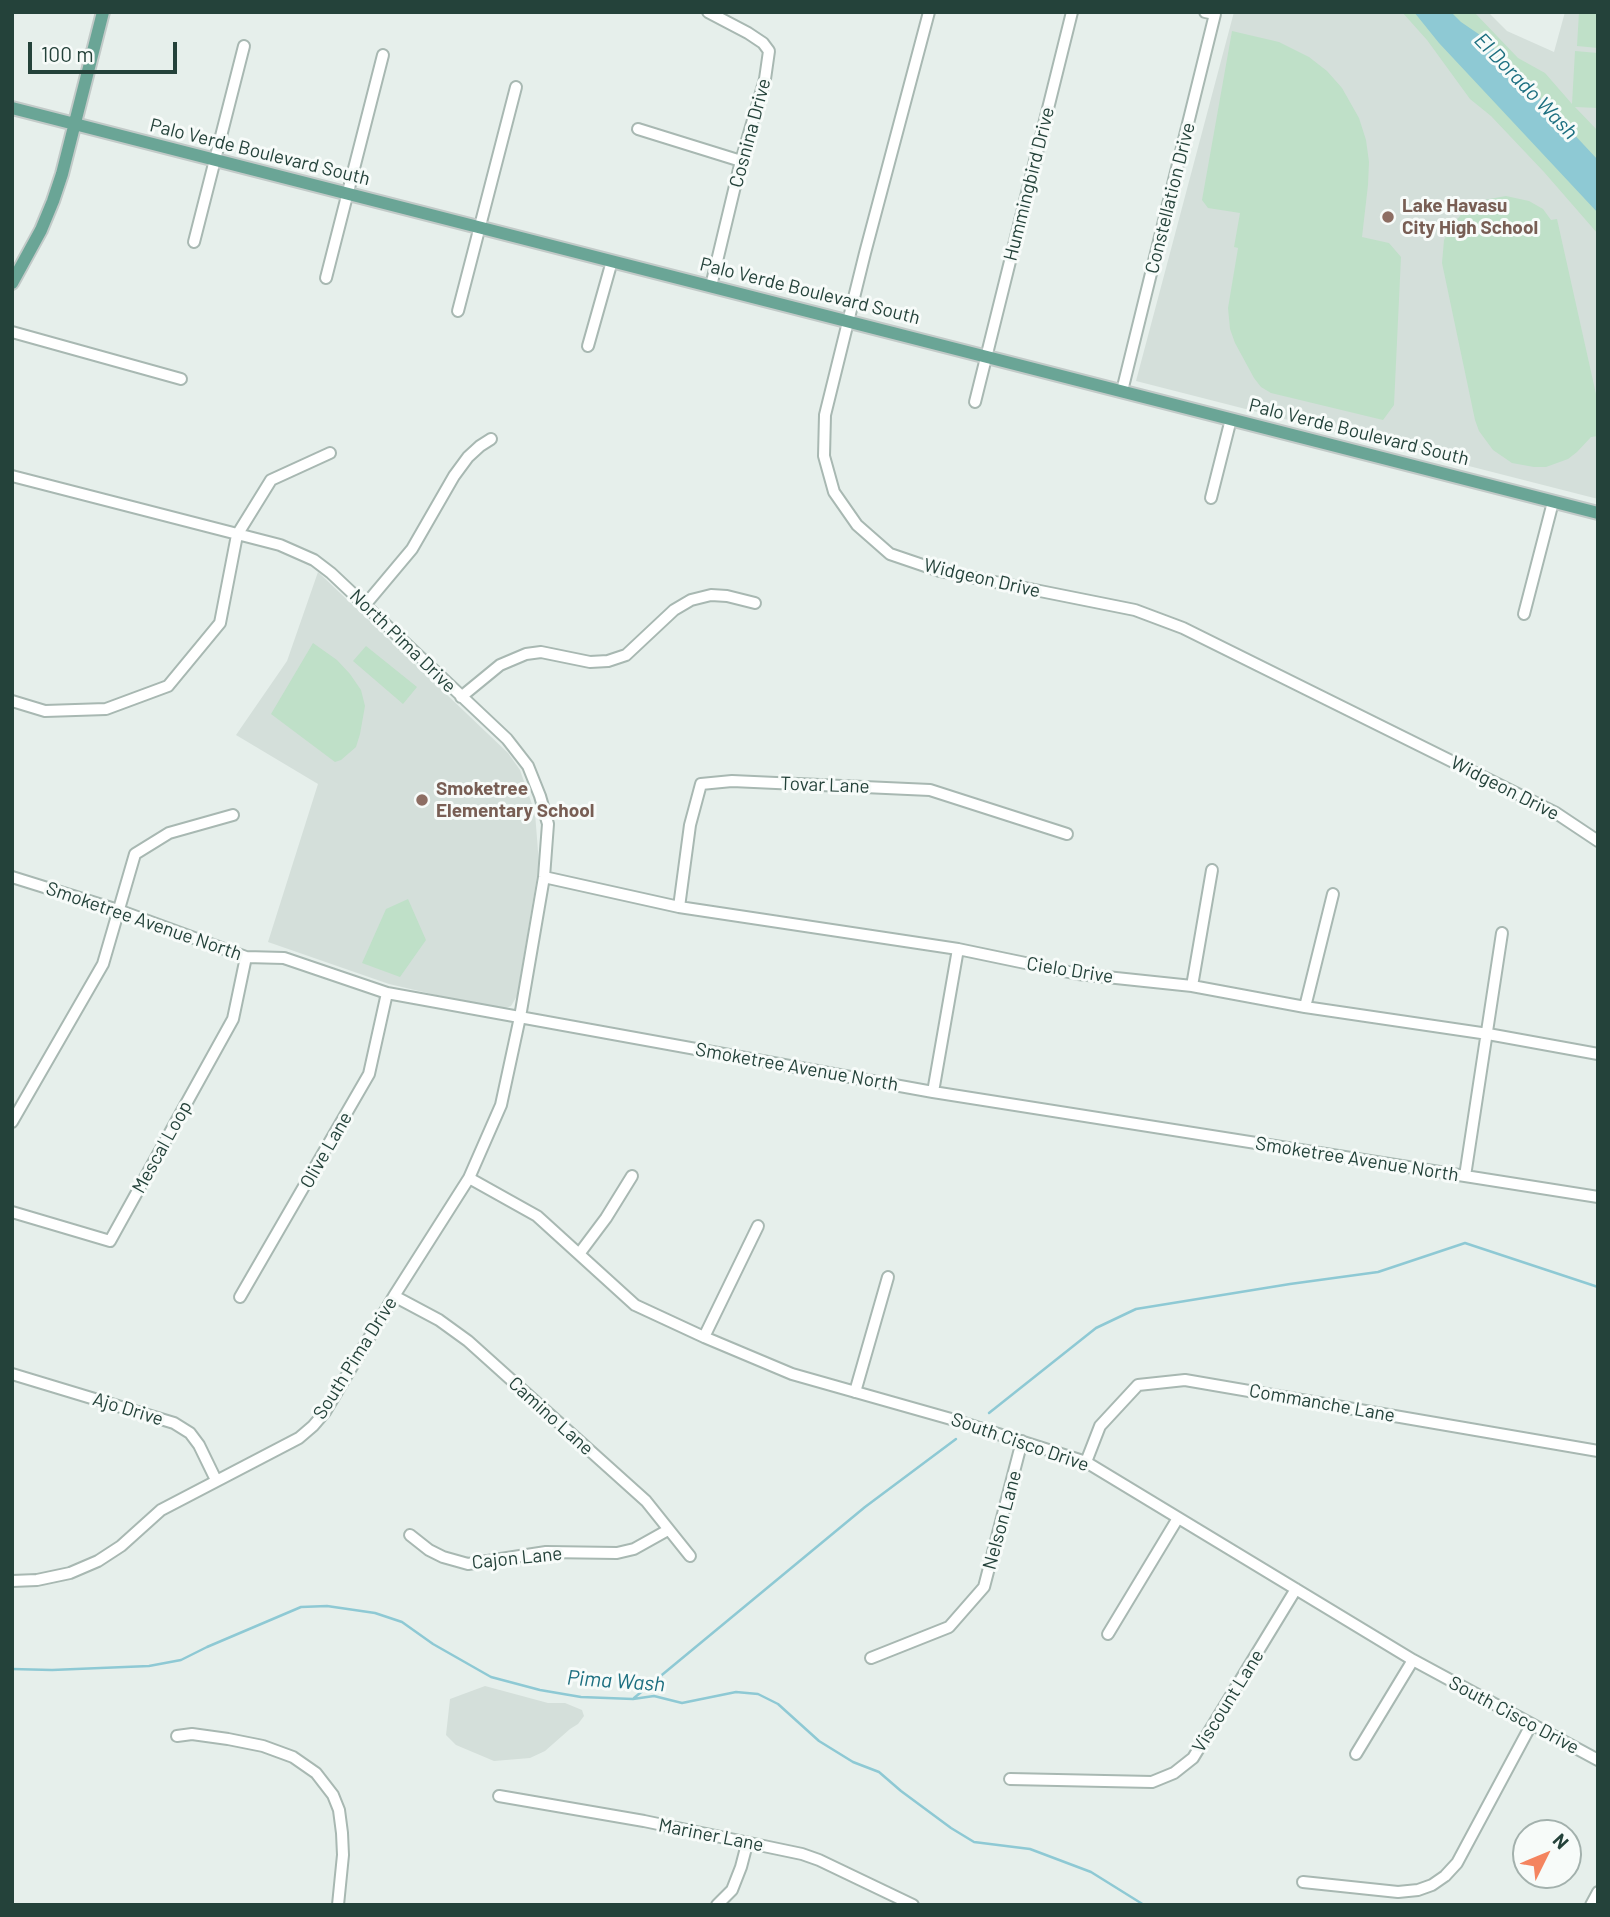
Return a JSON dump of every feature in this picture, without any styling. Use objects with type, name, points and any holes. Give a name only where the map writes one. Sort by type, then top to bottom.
[{"type":"main road","points":[[12,283],[41,230],[53,201],[103,12]]},
{"type":"main road","name":"Palo Verde Boulevard South","points":[[12,108],[1598,513]]},
{"type":"street","name":"Cosnina Drive","points":[[708,12],[748,33],[763,43],[769,51],[765,79],[741,161],[711,286]]},
{"type":"street","name":"Widgeon Drive","points":[[929,12],[825,415],[824,456],[834,492],[857,525],[890,554],[940,571],[1135,610],[1183,628],[1556,813],[1598,841]]},
{"type":"street","name":"Hummingbird Drive","points":[[975,402],[1072,12]]},
{"type":"street","name":"Constellation Drive","points":[[1122,391],[1215,15],[1205,12]]},
{"type":"street","points":[[194,242],[244,46]]},
{"type":"street","points":[[326,278],[383,55]]},
{"type":"street","points":[[458,310],[516,88]]},
{"type":"street","points":[[638,130],[741,161]]},
{"type":"street","points":[[588,346],[612,261]]},
{"type":"street","points":[[12,332],[181,379]]},
{"type":"street","points":[[1211,498],[1231,419]]},
{"type":"street","points":[[366,605],[411,549],[468,457],[491,439]]},
{"type":"street","points":[[12,701],[44,711],[106,709],[168,686],[220,622],[237,535],[271,480],[330,453]]},
{"type":"street","name":"North Pima Drive","points":[[12,476],[280,545],[314,560],[366,605],[507,739],[528,766],[548,824],[544,877],[520,1017]]},
{"type":"street","points":[[1524,614],[1553,502]]},
{"type":"street","points":[[461,696],[494,670],[526,654],[541,652],[590,662],[608,661],[626,655],[674,610],[691,600],[711,595],[755,603]]},
{"type":"street","name":"Tovar Lane","points":[[680,907],[690,825],[701,784],[732,782],[930,790],[1067,834]]},
{"type":"street","points":[[12,1122],[103,964],[135,854],[169,833],[233,815]]},
{"type":"street","points":[[1192,986],[1212,870]]},
{"type":"street","name":"Smoketree Avenue North","points":[[12,877],[118,910],[246,957],[284,958],[387,993],[933,1092],[1598,1197]]},
{"type":"street","name":"Cielo Drive","points":[[544,877],[680,907],[958,949],[1078,974],[1192,986],[1598,1054]]},
{"type":"street","points":[[1305,1007],[1333,894]]},
{"type":"street","points":[[1465,1176],[1502,933]]},
{"type":"street","points":[[933,1092],[958,949]]},
{"type":"street","name":"Mescal Loop","points":[[12,1212],[110,1241],[233,1019],[246,957]]},
{"type":"street","name":"Olive Lane","points":[[240,1297],[369,1074],[387,993]]},
{"type":"street","name":"South Pima Drive","points":[[12,1581],[37,1580],[70,1573],[98,1561],[121,1546],[161,1510],[299,1438],[313,1426],[325,1412],[469,1178],[501,1105],[520,1017]]},
{"type":"street","points":[[579,1254],[632,1175]]},
{"type":"street","name":"South Cisco Drive","points":[[469,1178],[537,1216],[635,1305],[792,1374],[951,1419],[1086,1462],[1413,1660],[1598,1760]]},
{"type":"street","points":[[704,1337],[758,1226]]},
{"type":"street","points":[[855,1392],[888,1276]]},
{"type":"street","name":"Camino Lane","points":[[394,1296],[439,1320],[468,1341],[646,1501],[690,1556]]},
{"type":"street","name":"Ajo Drive","points":[[12,1374],[174,1423],[190,1433],[199,1445],[215,1480]]},
{"type":"street","name":"Commanche Lane","points":[[1086,1462],[1100,1426],[1138,1385],[1185,1380],[1598,1451]]},
{"type":"street","name":"Nelson Lane","points":[[871,1658],[949,1627],[984,1587],[1022,1441]]},
{"type":"street","points":[[1108,1634],[1178,1518]]},
{"type":"street","name":"Cajon Lane","points":[[410,1535],[429,1550],[468,1564],[546,1552],[617,1553],[634,1549],[668,1530]]},
{"type":"street","name":"Viscount Lane","points":[[1010,1779],[1152,1782],[1174,1773],[1193,1758],[1296,1589]]},
{"type":"street","points":[[1356,1754],[1413,1660]]},
{"type":"street","points":[[1303,1882],[1398,1892],[1432,1885],[1457,1863],[1531,1725]]},
{"type":"street","points":[[177,1736],[192,1734],[263,1746],[293,1757],[316,1773],[333,1795],[339,1810],[343,1855],[338,1905]]},
{"type":"street","name":"Mariner Lane","points":[[499,1796],[780,1848],[819,1860],[912,1905]]},
{"type":"street","points":[[717,1905],[732,1890],[747,1844]]},
{"type":"street","points":[[1591,1905],[1598,1892]]},
{"type":"shaded area","name":"Lake Havasu City High School","points":[[1234,12],[1488,12],[1507,31],[1554,52],[1565,12],[1598,12],[1598,499],[1136,381]]},
{"type":"shaded area","name":"Smoketree Elementary School","points":[[318,572],[508,753],[520,770],[535,813],[539,864],[517,996],[511,1006],[501,1010],[389,984],[268,942],[318,784],[236,735],[287,661]]},
{"type":"shaded area","points":[[485,1686],[548,1703],[565,1703],[582,1710],[584,1716],[545,1751],[530,1758],[494,1761],[456,1745],[446,1735],[450,1699]]},
{"type":"green space","points":[[1402,12],[1474,12],[1518,58],[1545,73],[1572,104],[1575,51],[1598,53],[1598,108],[1575,107],[1598,131],[1598,234],[1491,116],[1470,99],[1427,40]]},
{"type":"green space","points":[[1579,12],[1598,12],[1598,48],[1577,46]]},
{"type":"green space","points":[[1232,31],[1279,42],[1309,57],[1327,71],[1342,88],[1359,118],[1369,162],[1362,237],[1389,243],[1401,257],[1394,405],[1383,420],[1271,393],[1261,387],[1254,378],[1235,343],[1230,329],[1228,308],[1238,248],[1234,247],[1240,213],[1208,208],[1202,200]]},
{"type":"green space","points":[[1506,196],[1529,201],[1543,209],[1551,220],[1557,219],[1598,403],[1598,436],[1591,437],[1568,459],[1546,467],[1512,463],[1493,450],[1479,431],[1442,263],[1444,240],[1463,212],[1484,200]]},
{"type":"green space","points":[[313,643],[337,660],[350,674],[361,690],[365,706],[356,747],[335,762],[271,714]]},
{"type":"green space","points":[[366,646],[417,687],[403,704],[353,661]]},
{"type":"green space","points":[[408,899],[426,940],[400,977],[362,963],[386,909]]},
{"type":"water","name":"El Dorado Wash","points":[[1414,12],[1451,12],[1483,37],[1598,160],[1598,213],[1439,43]]},
{"type":"waterway","points":[[989,1413],[1096,1328],[1136,1309],[1378,1272],[1465,1243],[1598,1287]]},
{"type":"waterway","points":[[634,1698],[865,1507],[956,1439]]},
{"type":"waterway","name":"Pima Wash","points":[[12,1669],[149,1666],[181,1660],[301,1607],[327,1606],[375,1613],[402,1622],[433,1644],[491,1677],[540,1690],[581,1697],[633,1699],[654,1696],[682,1703],[736,1692],[758,1694],[778,1704],[819,1741],[853,1762],[879,1772],[951,1828],[974,1842],[1030,1849],[1091,1872],[1144,1905]]},
{"type":"place","name":"Lake Havasu City High School","points":[[1388,217]]},
{"type":"place","name":"Smoketree Elementary School","points":[[422,800]]}]
